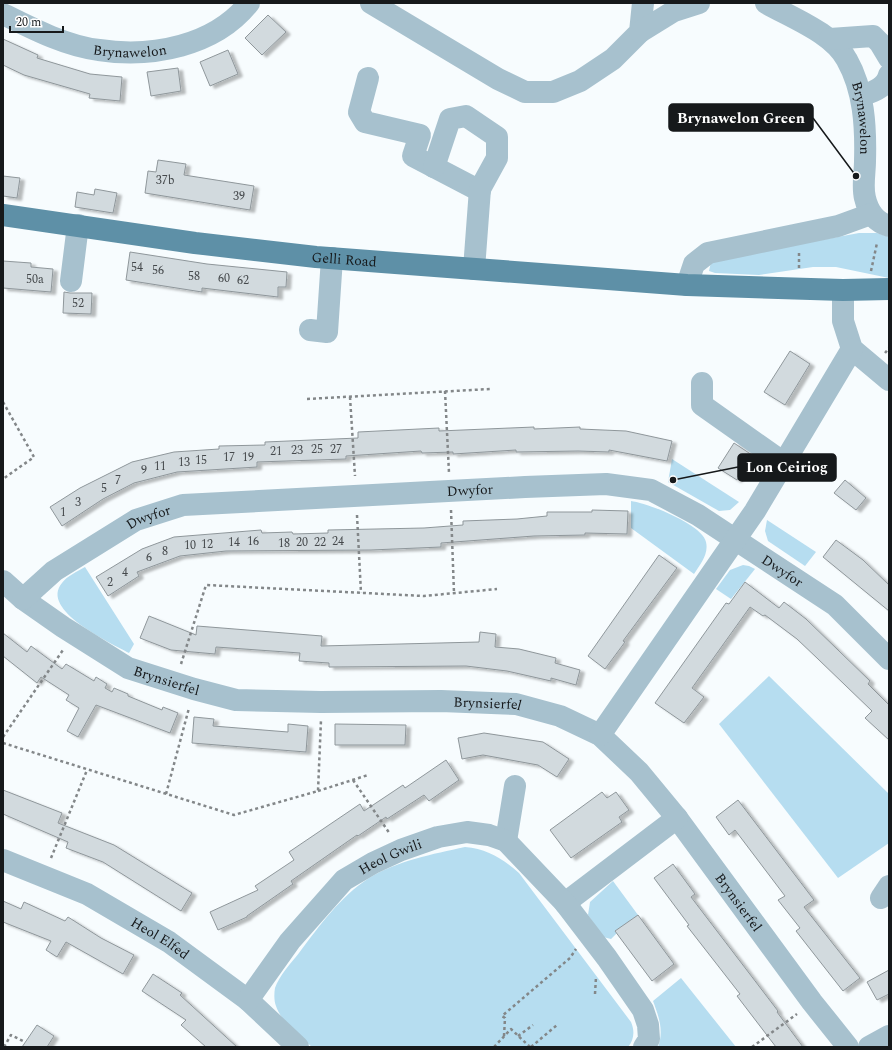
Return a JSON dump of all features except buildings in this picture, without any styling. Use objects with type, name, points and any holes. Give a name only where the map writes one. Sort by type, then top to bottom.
[{"type":"main road","name":"Gelli Road","points":[[3,215],[195,243],[332,258],[687,284],[843,290]]},
{"type":"main road","points":[[843,290],[889,289]]},
{"type":"street","name":"Brynawelon","points":[[3,14],[28,27],[77,45],[99,50],[131,52],[154,51],[183,45],[209,36],[232,22],[249,3]]},
{"type":"street","points":[[371,3],[498,79],[525,92],[553,92],[580,81],[613,59],[640,32],[674,11],[699,3]]},
{"type":"street","points":[[640,32],[643,3]]},
{"type":"street","name":"Brynawelon","points":[[766,3],[830,39],[847,59],[861,96],[865,141],[864,196],[880,221]]},
{"type":"street","points":[[830,39],[873,36],[880,43],[889,58]]},
{"type":"street","points":[[861,96],[877,91],[888,79],[889,75]]},
{"type":"street","points":[[368,78],[359,112],[365,122],[420,135],[413,156],[480,191]]},
{"type":"street","points":[[434,167],[450,119],[466,116],[497,137],[497,158],[480,191],[474,269]]},
{"type":"street","points":[[687,284],[694,264],[708,253],[838,226],[880,221]]},
{"type":"street","points":[[71,281],[78,225]]},
{"type":"street","points":[[310,330],[327,332],[332,258]]},
{"type":"street","points":[[843,290],[843,321],[852,349],[889,380]]},
{"type":"street","points":[[600,735],[734,539],[755,511],[852,349]]},
{"type":"street","points":[[702,383],[702,405],[784,463]]},
{"type":"street","name":"Dwyfor","points":[[23,599],[54,571],[136,520],[183,505],[606,484],[651,490],[698,514],[734,539],[768,559],[835,605],[889,659]]},
{"type":"street","name":"Brynsierfel","points":[[3,581],[23,599],[74,634],[128,668],[184,686],[236,700],[321,702],[441,701],[516,704],[560,716],[600,735],[639,772],[676,818],[812,1002],[848,1047]]},
{"type":"street","points":[[506,841],[515,786]]},
{"type":"street","points":[[565,903],[676,818]]},
{"type":"street","name":"Heol Gwili","points":[[248,1000],[290,941],[344,880],[373,863],[401,850],[438,837],[467,832],[489,835],[506,841],[565,903],[588,932],[643,1010],[648,1025],[649,1039],[644,1047]]},
{"type":"street","name":"Heol Elfed","points":[[3,860],[87,894],[169,942],[248,1000],[298,1047]]},
{"type":"street","points":[[869,1047],[889,1036]]},
{"type":"path","points":[[867,289],[880,221]]},
{"type":"path","points":[[799,235],[799,288]]},
{"type":"path","points":[[307,399],[490,388]]},
{"type":"path","points":[[445,391],[454,593]]},
{"type":"path","points":[[350,397],[361,593]]},
{"type":"path","points":[[3,402],[34,457],[3,479]]},
{"type":"path","points":[[166,794],[184,686],[206,585],[424,596],[497,589]]},
{"type":"path","points":[[3,737],[74,634]]},
{"type":"path","points":[[318,791],[321,702]]},
{"type":"path","points":[[3,743],[234,815],[368,775]]},
{"type":"path","points":[[44,876],[87,770]]},
{"type":"path","points":[[353,780],[401,850]]},
{"type":"path","points":[[504,1036],[505,1018],[502,1016],[570,958],[588,932]]},
{"type":"path","points":[[752,1047],[812,1002]]},
{"type":"path","points":[[518,1036],[533,1025]]},
{"type":"path","points":[[494,1047],[511,1029],[531,1047],[558,1025]]},
{"type":"path","points":[[4,1047],[11,1034],[23,1041]]},
{"type":"shaded area","points":[[859,233],[877,233],[889,237],[889,278],[836,267],[813,267],[759,275],[715,273],[709,271],[711,262],[725,258]]},
{"type":"shaded area","points":[[672,459],[739,502],[730,510],[719,511],[668,482]]},
{"type":"shaded area","points":[[631,501],[661,510],[674,516],[703,535],[707,546],[706,551],[694,574],[631,528]]},
{"type":"shaded area","points":[[767,520],[816,552],[805,566],[768,541],[765,531]]},
{"type":"shaded area","points":[[743,565],[755,569],[731,599],[716,589],[730,570]]},
{"type":"shaded area","points":[[85,567],[134,644],[129,653],[94,634],[68,614],[60,604],[58,593],[64,580]]},
{"type":"shaded area","points":[[769,676],[889,794],[889,843],[838,878],[719,724]]},
{"type":"shaded area","points":[[465,847],[494,855],[519,873],[631,1022],[633,1035],[632,1041],[628,1047],[312,1047],[286,1023],[278,1012],[275,1004],[274,993],[277,983],[331,912],[349,894],[369,878],[391,867],[440,852]]},
{"type":"shaded area","points":[[613,881],[638,915],[616,931],[617,933],[611,939],[603,937],[588,915],[590,902]]},
{"type":"shaded area","points":[[681,978],[736,1047],[658,1047],[661,1030],[659,1018],[653,1001]]},
{"type":"place","name":"Brynawelon Green","points":[[856,176]]},
{"type":"place","name":"Lon Ceiriog","points":[[673,480]]}]
